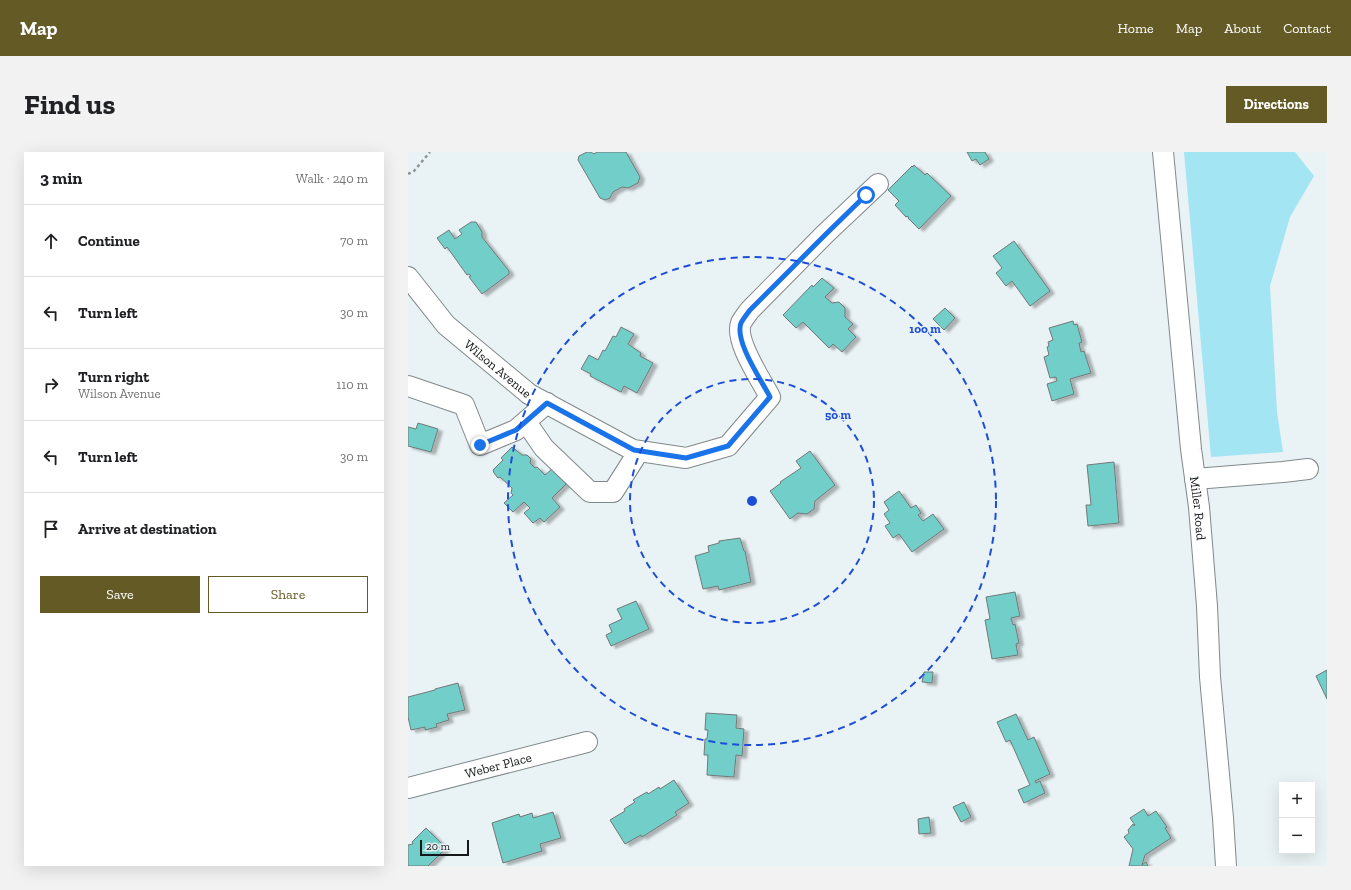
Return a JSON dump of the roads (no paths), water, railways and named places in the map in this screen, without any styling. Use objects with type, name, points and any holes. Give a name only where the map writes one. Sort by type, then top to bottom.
[{"type":"street","name":"Miller Road","points":[[1163,152],[1207,606],[1210,677],[1226,866]]},
{"type":"street","name":"Wilson Avenue","points":[[408,277],[414,296],[446,325],[529,394],[634,450],[686,458],[728,446],[770,397],[746,354],[740,337],[740,324],[760,299],[878,184]]},
{"type":"street","points":[[408,386],[464,405],[480,445],[516,430],[547,403]]},
{"type":"street","points":[[526,422],[544,448],[590,492],[613,492],[639,451]]},
{"type":"street","points":[[1195,478],[1308,469]]},
{"type":"street","name":"Weber Place","points":[[408,788],[587,742]]}]
